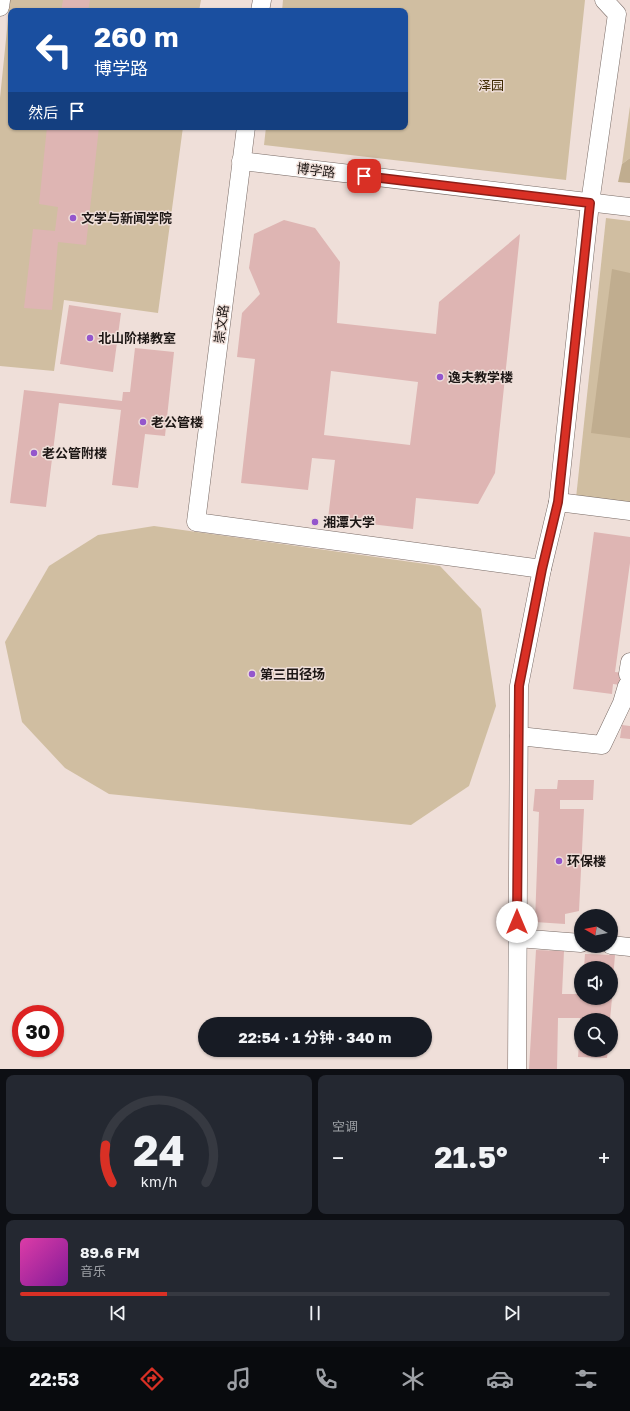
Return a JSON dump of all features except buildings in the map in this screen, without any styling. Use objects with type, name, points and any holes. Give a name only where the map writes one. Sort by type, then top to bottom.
[{"type":"street","points":[[0,7],[1,0]]},
{"type":"street","points":[[517,1069],[519,686],[542,569],[558,502],[590,203],[623,11],[604,0]]},
{"type":"street","name":"崇文路","points":[[246,130],[196,522],[542,569]]},
{"type":"street","name":"博学路","points":[[241,161],[630,207]]},
{"type":"street","points":[[558,502],[630,510]]},
{"type":"street","points":[[519,736],[602,745],[622,703],[628,674]]},
{"type":"street","points":[[517,938],[574,942]]},
{"type":"street","points":[[618,946],[630,947]]},
{"type":"green space","points":[[10,0],[201,0],[200,8],[9,8]]},
{"type":"green space","name":"泽园","points":[[283,0],[585,0],[566,180],[264,145],[266,130],[408,130],[408,8],[282,8]]},
{"type":"green space","points":[[8,20],[8,130],[183,130],[158,313],[64,300],[54,371],[0,366],[0,98]]},
{"type":"green space","points":[[630,106],[630,158],[622,164]]},
{"type":"green space","points":[[606,218],[630,221],[630,506],[576,498]]},
{"type":"green space","name":"第三田径场","points":[[154,526],[440,566],[481,609],[496,706],[469,786],[411,825],[109,794],[65,768],[22,722],[5,642],[49,566],[98,535]]},
{"type":"shaded area","points":[[630,158],[630,183],[618,182],[622,164]]},
{"type":"shaded area","points":[[612,269],[630,273],[630,438],[591,433]]},
{"type":"place","name":"文学与新闻学院","points":[[73,218]]},
{"type":"place","name":"北山阶梯教室","points":[[90,338]]},
{"type":"place","name":"逸夫教学楼","points":[[440,377]]},
{"type":"place","name":"老公管楼","points":[[143,422]]},
{"type":"place","name":"老公管附楼","points":[[34,453]]},
{"type":"place","name":"湘潭大学","points":[[315,522]]},
{"type":"place","name":"第三田径场","points":[[252,674]]},
{"type":"place","name":"环保楼","points":[[559,861]]},
{"type":"route","points":[[364,176],[590,203],[558,502],[542,569],[519,686],[517,922]]}]
